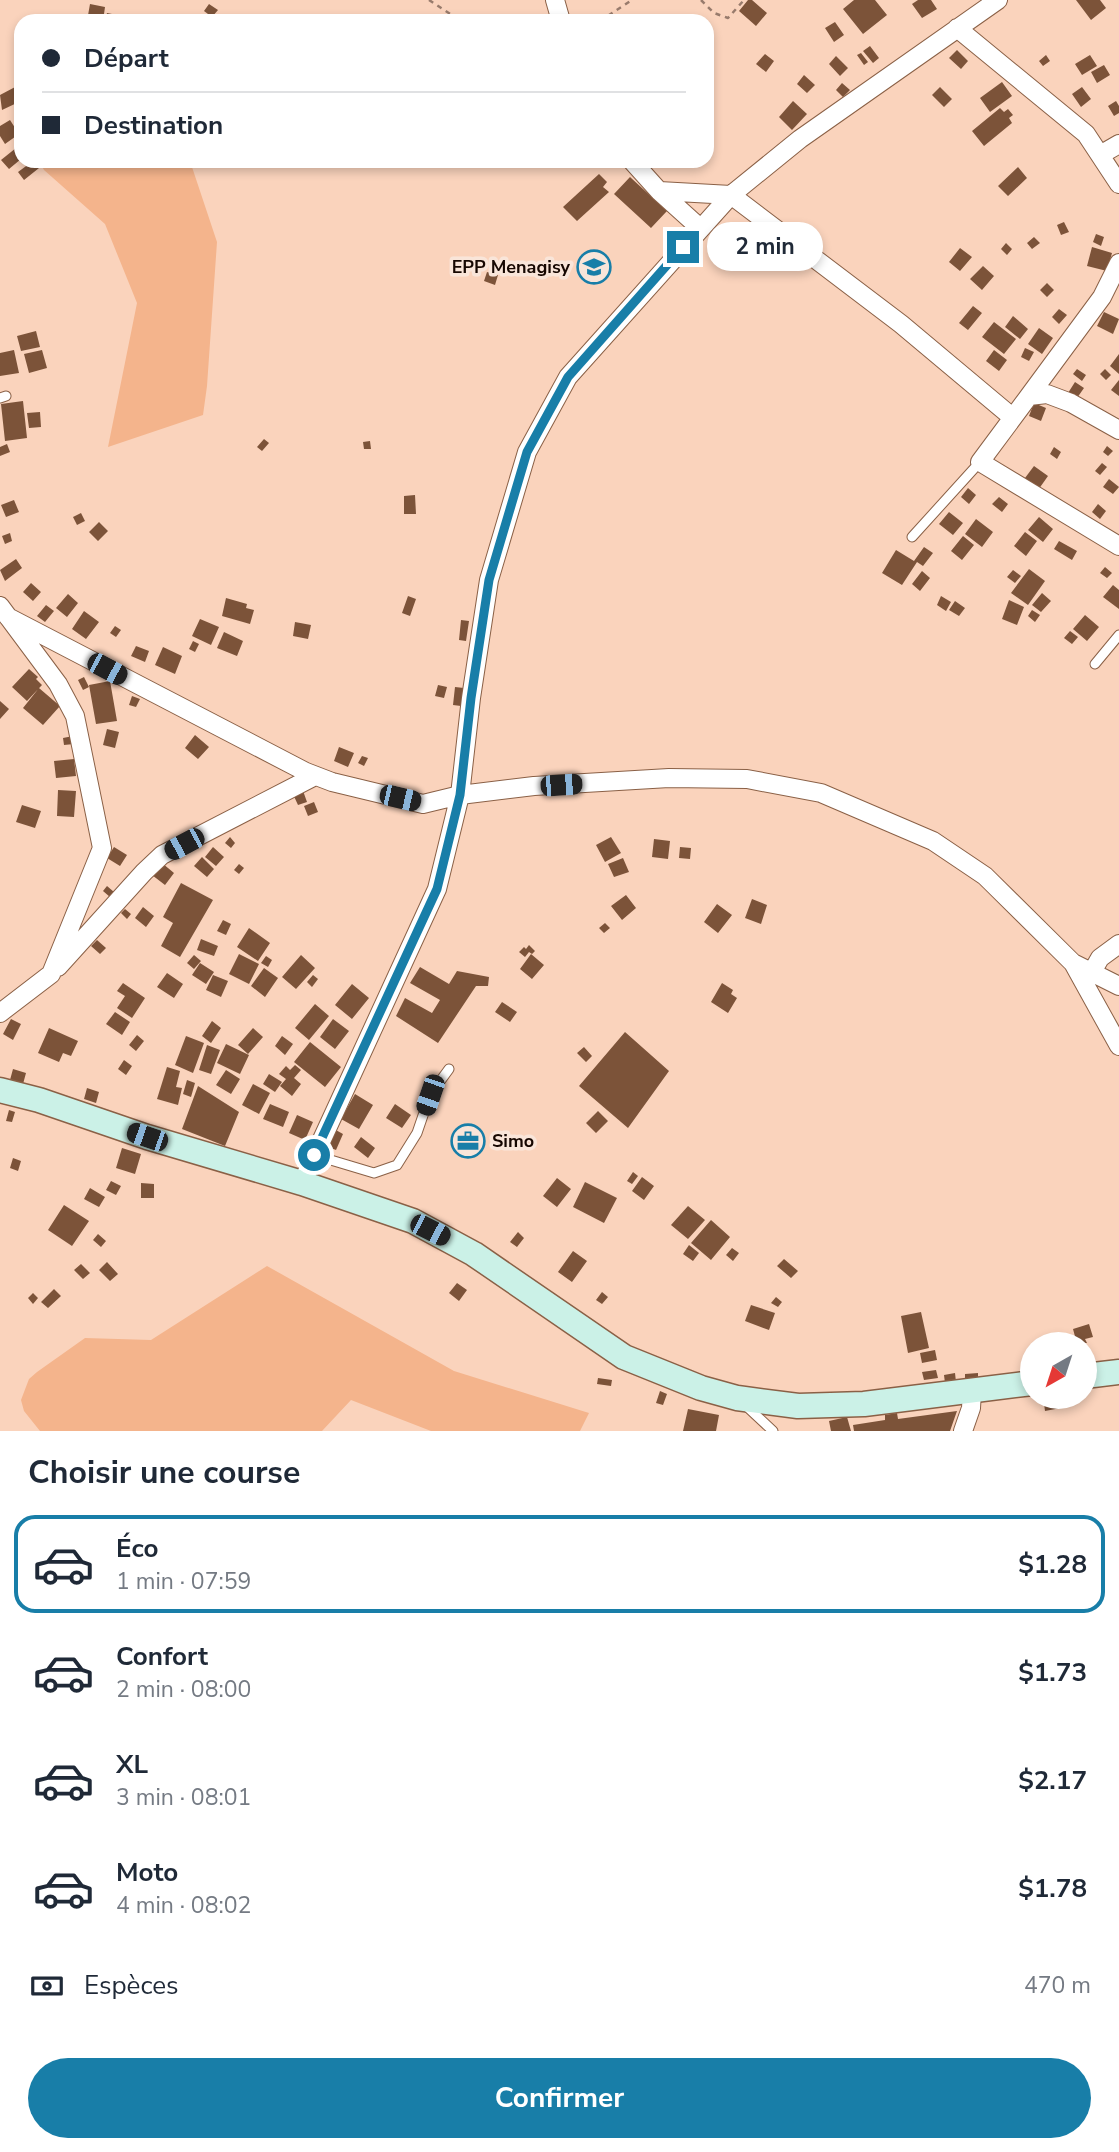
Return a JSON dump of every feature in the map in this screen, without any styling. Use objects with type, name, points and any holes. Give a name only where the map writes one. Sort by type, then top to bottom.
[{"type":"main road","points":[[0,1090],[147,1137],[302,1182],[414,1221],[474,1254],[624,1357],[701,1388],[737,1398],[797,1406],[864,1404],[1020,1385]]},
{"type":"main road","points":[[1097,1375],[1119,1372]]},
{"type":"street","points":[[302,1182],[437,889],[460,795],[489,580],[527,452],[568,377],[731,195],[800,139],[998,0]]},
{"type":"street","points":[[957,28],[1086,134],[1119,184]]},
{"type":"street","points":[[1100,155],[1119,144]]},
{"type":"street","points":[[638,168],[699,228]]},
{"type":"street","points":[[659,191],[731,195],[901,324],[1012,417]]},
{"type":"street","points":[[1119,263],[1102,297],[980,462],[1119,546]]},
{"type":"street","points":[[1029,396],[1047,394],[1071,403],[1119,430]]},
{"type":"street","points":[[4,611],[315,776],[423,804],[460,795],[534,786],[669,778],[747,779],[821,793],[933,841],[985,876],[1073,962],[1119,1046]]},
{"type":"street","points":[[4,611],[58,684],[75,716],[102,848],[51,974]]},
{"type":"street","points":[[0,1013],[51,974],[144,872],[162,856],[315,776]]},
{"type":"street","points":[[1093,971],[1100,958],[1119,944]]},
{"type":"street","points":[[1073,962],[1119,986]]},
{"type":"street","points":[[963,1431],[971,1408],[971,1392]]},
{"type":"lane","points":[[912,537],[980,462]]},
{"type":"lane","points":[[1095,664],[1119,635]]},
{"type":"lane","points":[[314,1155],[374,1173],[397,1165],[417,1133],[430,1095],[449,1069]]},
{"type":"lane","points":[[737,1398],[772,1431]]},
{"type":"path","points":[[429,0],[450,14]]},
{"type":"path","points":[[611,14],[632,0]]},
{"type":"path","points":[[701,0],[714,13],[728,18],[744,0]]},
{"type":"shaded area","points":[[43,168],[192,168],[217,242],[203,415],[108,447],[137,303],[105,224]]},
{"type":"shaded area","points":[[267,1266],[454,1371],[589,1413],[580,1431],[431,1431],[351,1400],[322,1431],[40,1431],[24,1411],[21,1400],[29,1379],[85,1338],[151,1340]]},
{"type":"building","points":[[748,0],[752,0],[767,13],[756,26],[739,11]]},
{"type":"building","points":[[854,0],[875,0],[887,15],[863,34],[843,9]]},
{"type":"building","points":[[918,0],[931,0],[937,9],[922,18],[912,4]]},
{"type":"building","points":[[1076,0],[1100,0],[1106,8],[1091,20]]},
{"type":"building","points":[[90,4],[105,7],[104,14],[88,14]]},
{"type":"building","points":[[209,4],[218,10],[215,14],[204,11]]},
{"type":"building","points":[[835,22],[844,35],[834,42],[825,28]]},
{"type":"building","points":[[870,46],[879,58],[873,63],[863,51]]},
{"type":"building","points":[[957,50],[968,61],[961,69],[949,58]]},
{"type":"building","points":[[861,53],[868,62],[864,65],[857,55]]},
{"type":"building","points":[[765,54],[774,61],[766,72],[756,64]]},
{"type":"building","points":[[1046,55],[1050,61],[1043,66],[1039,61]]},
{"type":"building","points":[[1090,55],[1097,66],[1082,75],[1075,64]]},
{"type":"building","points":[[836,56],[848,68],[840,76],[829,64]]},
{"type":"building","points":[[1104,65],[1110,75],[1097,83],[1091,72]]},
{"type":"building","points":[[804,75],[815,85],[807,93],[797,84]]},
{"type":"building","points":[[1002,82],[1012,96],[990,112],[980,98]]},
{"type":"building","points":[[842,83],[850,90],[843,97],[836,90]]},
{"type":"building","points":[[940,87],[952,99],[944,107],[932,95]]},
{"type":"building","points":[[1082,87],[1091,99],[1081,107],[1072,94]]},
{"type":"building","points":[[14,88],[14,104],[2,110],[0,95]]},
{"type":"building","points":[[793,101],[807,114],[792,130],[779,117]]},
{"type":"building","points":[[1116,101],[1119,113],[1114,116],[1108,106]]},
{"type":"building","points":[[1000,108],[1004,112],[1008,109],[1013,115],[1009,118],[1012,123],[984,146],[972,131]]},
{"type":"building","points":[[10,120],[14,126],[14,138],[5,144],[0,136],[0,126]]},
{"type":"building","points":[[14,150],[14,165],[9,169],[1,160]]},
{"type":"building","points":[[1018,167],[1027,178],[1008,196],[998,186]]},
{"type":"building","points":[[23,168],[39,168],[24,180],[18,172]]},
{"type":"building","points":[[599,174],[607,182],[603,187],[609,192],[577,221],[563,207]]},
{"type":"building","points":[[630,177],[667,211],[651,228],[614,194]]},
{"type":"building","points":[[1064,222],[1069,232],[1061,235],[1057,225]]},
{"type":"building","points":[[1096,234],[1104,237],[1101,246],[1093,242]]},
{"type":"building","points":[[1034,237],[1040,243],[1032,249],[1027,243]]},
{"type":"building","points":[[1006,243],[1012,249],[1007,255],[1001,249]]},
{"type":"building","points":[[1092,247],[1112,253],[1107,271],[1087,266]]},
{"type":"building","points":[[960,248],[972,257],[960,271],[949,262]]},
{"type":"building","points":[[983,266],[994,276],[982,290],[970,279]]},
{"type":"building","points":[[487,272],[498,275],[495,285],[484,281]]},
{"type":"building","points":[[1047,283],[1054,290],[1047,297],[1040,290]]},
{"type":"building","points":[[973,306],[982,313],[968,330],[959,323]]},
{"type":"building","points":[[1059,309],[1067,315],[1059,324],[1052,317]]},
{"type":"building","points":[[1104,312],[1119,319],[1113,334],[1097,326]]},
{"type":"building","points":[[1013,316],[1028,329],[1020,339],[1005,327]]},
{"type":"building","points":[[994,322],[1016,339],[1004,354],[982,337]]},
{"type":"building","points":[[1039,328],[1053,338],[1042,354],[1028,344]]},
{"type":"building","points":[[36,331],[40,347],[21,351],[17,336]]},
{"type":"building","points":[[1025,348],[1034,352],[1029,361],[1021,357]]},
{"type":"building","points":[[14,350],[19,373],[0,376],[0,353]]},
{"type":"building","points":[[42,350],[47,368],[29,373],[24,354]]},
{"type":"building","points":[[994,350],[1007,360],[999,371],[986,361]]},
{"type":"building","points":[[1119,354],[1119,374],[1110,366]]},
{"type":"building","points":[[1077,369],[1086,375],[1082,381],[1073,374]]},
{"type":"building","points":[[1105,369],[1111,375],[1106,380],[1100,374]]},
{"type":"building","points":[[1119,380],[1119,396],[1111,390]]},
{"type":"building","points":[[1075,382],[1084,388],[1077,398],[1068,393]]},
{"type":"building","points":[[23,401],[27,438],[5,441],[1,404]]},
{"type":"building","points":[[1034,403],[1046,408],[1041,421],[1029,416]]},
{"type":"building","points":[[40,412],[41,427],[29,428],[27,413]]},
{"type":"building","points":[[264,439],[269,443],[262,451],[257,447]]},
{"type":"building","points":[[370,441],[371,449],[364,449],[363,442]]},
{"type":"building","points":[[7,444],[10,452],[0,456],[0,447]]},
{"type":"building","points":[[1107,446],[1113,451],[1108,456],[1103,452]]},
{"type":"building","points":[[1054,447],[1061,452],[1057,459],[1050,454]]},
{"type":"building","points":[[1102,463],[1107,467],[1100,475],[1095,471]]},
{"type":"building","points":[[1034,466],[1048,476],[1036,493],[1022,482]]},
{"type":"building","points":[[1109,479],[1119,487],[1113,494],[1103,487]]},
{"type":"building","points":[[968,488],[976,495],[969,504],[961,497]]},
{"type":"building","points":[[415,495],[416,514],[404,514],[404,496]]},
{"type":"building","points":[[999,497],[1008,504],[1002,512],[992,504]]},
{"type":"building","points":[[14,500],[19,512],[6,517],[1,505]]},
{"type":"building","points":[[1098,504],[1106,511],[1100,519],[1092,512]]},
{"type":"building","points":[[949,512],[963,523],[953,535],[939,524]]},
{"type":"building","points":[[81,513],[85,521],[77,525],[73,517]]},
{"type":"building","points":[[1039,517],[1053,529],[1043,542],[1028,530]]},
{"type":"building","points":[[976,519],[993,532],[982,547],[965,534]]},
{"type":"building","points":[[99,522],[108,531],[98,541],[89,532]]},
{"type":"building","points":[[1025,532],[1037,541],[1026,556],[1014,546]]},
{"type":"building","points":[[10,533],[12,541],[5,544],[2,536]]},
{"type":"building","points":[[963,536],[974,545],[962,560],[951,551]]},
{"type":"building","points":[[1059,541],[1077,551],[1072,560],[1054,549]]},
{"type":"building","points":[[924,547],[933,553],[923,566],[917,562],[902,585],[882,573],[896,550],[914,561]]},
{"type":"building","points":[[16,559],[22,568],[5,581],[0,570]]},
{"type":"building","points":[[1105,567],[1112,573],[1107,578],[1100,573]]},
{"type":"building","points":[[1029,569],[1045,581],[1028,605],[1011,593]]},
{"type":"building","points":[[1013,570],[1021,576],[1015,583],[1007,577]]},
{"type":"building","points":[[922,571],[930,578],[920,591],[912,584]]},
{"type":"building","points":[[31,583],[41,592],[33,601],[23,592]]},
{"type":"building","points":[[1113,585],[1119,590],[1119,609],[1103,597]]},
{"type":"building","points":[[1042,593],[1051,601],[1041,612],[1032,605]]},
{"type":"building","points":[[68,594],[78,603],[67,617],[56,608]]},
{"type":"building","points":[[408,596],[416,599],[410,616],[402,613]]},
{"type":"building","points":[[941,596],[951,602],[946,611],[937,605]]},
{"type":"building","points":[[226,598],[247,604],[246,608],[254,610],[250,624],[222,616]]},
{"type":"building","points":[[1009,600],[1024,607],[1017,625],[1002,619]]},
{"type":"building","points":[[955,601],[965,608],[959,616],[949,610]]},
{"type":"building","points":[[46,605],[54,611],[45,622],[37,616]]},
{"type":"building","points":[[1032,610],[1040,615],[1035,622],[1028,616]]},
{"type":"building","points":[[84,611],[99,622],[86,639],[72,629]]},
{"type":"building","points":[[1085,615],[1099,627],[1087,641],[1073,629]]},
{"type":"building","points":[[200,619],[219,627],[211,645],[192,636]]},
{"type":"building","points":[[461,620],[469,621],[466,641],[459,640]]},
{"type":"building","points":[[295,622],[311,625],[308,639],[293,636]]},
{"type":"building","points":[[115,626],[121,630],[116,637],[110,633]]},
{"type":"building","points":[[1070,631],[1078,637],[1072,644],[1064,638]]},
{"type":"building","points":[[224,632],[243,641],[237,656],[217,648]]},
{"type":"building","points":[[193,641],[199,644],[195,652],[189,649]]},
{"type":"building","points":[[136,646],[149,651],[145,662],[131,656]]},
{"type":"building","points":[[163,647],[182,656],[175,674],[155,665]]},
{"type":"building","points":[[29,669],[42,685],[27,701],[12,687]]},
{"type":"building","points":[[84,677],[89,687],[83,690],[78,680]]},
{"type":"building","points":[[110,681],[117,721],[96,724],[89,685]]},
{"type":"building","points":[[438,685],[447,687],[444,698],[435,696]]},
{"type":"building","points":[[455,687],[464,688],[461,706],[453,705]]},
{"type":"building","points":[[39,688],[60,706],[43,725],[23,708]]},
{"type":"building","points":[[132,696],[140,699],[136,707],[129,705]]},
{"type":"building","points":[[0,701],[9,709],[0,719]]},
{"type":"building","points":[[107,729],[119,732],[115,748],[103,745]]},
{"type":"building","points":[[195,735],[209,747],[198,759],[185,748]]},
{"type":"building","points":[[73,736],[74,744],[64,745],[63,738]]},
{"type":"building","points":[[339,747],[354,753],[348,767],[334,761]]},
{"type":"building","points":[[362,756],[368,758],[364,766],[358,763]]},
{"type":"building","points":[[74,759],[76,776],[56,778],[54,761]]},
{"type":"building","points":[[302,788],[307,802],[298,805],[292,792]]},
{"type":"building","points":[[58,790],[76,791],[74,817],[57,816]]},
{"type":"building","points":[[314,802],[318,812],[308,816],[304,806]]},
{"type":"building","points":[[22,805],[41,811],[35,828],[16,822]]},
{"type":"building","points":[[230,837],[235,843],[231,848],[225,843]]},
{"type":"building","points":[[611,837],[621,853],[605,862],[596,845]]},
{"type":"building","points":[[654,839],[670,841],[668,859],[652,857]]},
{"type":"building","points":[[114,847],[127,855],[120,866],[107,858]]},
{"type":"building","points":[[213,847],[224,857],[216,866],[205,857]]},
{"type":"building","points":[[680,847],[691,848],[690,859],[679,858]]},
{"type":"building","points":[[202,857],[214,869],[207,877],[194,866]]},
{"type":"building","points":[[623,858],[629,872],[614,877],[608,864]]},
{"type":"building","points":[[162,863],[174,873],[165,885],[152,875]]},
{"type":"building","points":[[239,864],[244,868],[239,874],[234,870]]},
{"type":"building","points":[[181,883],[213,900],[180,957],[161,946],[173,923],[163,917]]},
{"type":"building","points":[[107,886],[114,892],[110,897],[103,891]]},
{"type":"building","points":[[626,895],[636,908],[622,920],[611,906]]},
{"type":"building","points":[[752,899],[767,905],[761,924],[745,918]]},
{"type":"building","points":[[717,904],[732,915],[718,933],[704,922]]},
{"type":"building","points":[[143,907],[154,916],[146,927],[135,918]]},
{"type":"building","points":[[125,909],[131,914],[127,919],[121,913]]},
{"type":"building","points":[[223,920],[231,924],[226,935],[217,931]]},
{"type":"building","points":[[605,923],[610,928],[604,933],[599,928]]},
{"type":"building","points":[[249,928],[270,943],[258,961],[237,947]]},
{"type":"building","points":[[201,939],[218,946],[214,956],[197,950]]},
{"type":"building","points":[[97,940],[106,948],[100,954],[91,946]]},
{"type":"building","points":[[529,945],[535,951],[532,954],[529,952],[525,957],[519,952]]},
{"type":"building","points":[[239,954],[259,964],[249,984],[229,974]]},
{"type":"building","points":[[531,954],[544,965],[532,979],[520,969]]},
{"type":"building","points":[[194,955],[201,961],[194,969],[187,963]]},
{"type":"building","points":[[301,955],[315,968],[296,989],[282,977]]},
{"type":"building","points":[[266,956],[272,960],[268,967],[261,963]]},
{"type":"building","points":[[200,963],[214,972],[206,984],[192,975]]},
{"type":"building","points":[[420,967],[449,984],[457,971],[489,977],[488,986],[476,986],[438,1043],[396,1016],[405,998],[432,1013],[440,1000],[410,983]]},
{"type":"building","points":[[264,968],[278,978],[265,997],[251,986]]},
{"type":"building","points":[[167,973],[183,984],[174,998],[157,987]]},
{"type":"building","points":[[213,975],[228,981],[221,997],[206,990]]},
{"type":"building","points":[[313,975],[318,979],[312,987],[307,982]]},
{"type":"building","points":[[123,983],[145,998],[132,1018],[117,1008],[125,996],[117,991]]},
{"type":"building","points":[[722,983],[733,990],[731,994],[737,998],[728,1013],[711,1002]]},
{"type":"building","points":[[352,984],[369,998],[352,1019],[335,1005]]},
{"type":"building","points":[[502,1002],[517,1012],[510,1022],[495,1012]]},
{"type":"building","points":[[315,1004],[329,1016],[309,1040],[295,1028]]},
{"type":"building","points":[[115,1012],[130,1022],[122,1035],[106,1024]]},
{"type":"building","points":[[11,1019],[21,1024],[13,1040],[3,1034]]},
{"type":"building","points":[[333,1019],[349,1031],[335,1049],[320,1037]]},
{"type":"building","points":[[212,1021],[221,1028],[211,1043],[202,1036]]},
{"type":"building","points":[[49,1028],[78,1041],[71,1056],[63,1053],[59,1062],[38,1053]]},
{"type":"building","points":[[253,1028],[263,1037],[248,1054],[238,1045]]},
{"type":"building","points":[[625,1032],[669,1071],[628,1128],[579,1086]]},
{"type":"building","points":[[137,1035],[144,1041],[136,1051],[129,1045]]},
{"type":"building","points":[[186,1036],[204,1043],[193,1073],[175,1065]]},
{"type":"building","points":[[282,1036],[293,1044],[285,1055],[275,1046]]},
{"type":"building","points":[[310,1042],[341,1067],[325,1087],[294,1062]]},
{"type":"building","points":[[226,1044],[249,1055],[240,1074],[217,1063]]},
{"type":"building","points":[[207,1045],[220,1050],[211,1074],[199,1070]]},
{"type":"building","points":[[584,1047],[592,1056],[586,1062],[577,1053]]},
{"type":"building","points":[[124,1060],[132,1066],[126,1075],[118,1069]]},
{"type":"building","points":[[295,1065],[301,1070],[294,1078],[301,1084],[292,1096],[280,1086],[286,1079],[279,1074],[286,1066],[290,1070]]},
{"type":"building","points":[[167,1067],[180,1071],[176,1087],[182,1088],[178,1105],[157,1099]]},
{"type":"building","points":[[13,1069],[26,1073],[23,1084],[10,1080]]},
{"type":"building","points":[[226,1070],[240,1079],[231,1094],[216,1085]]},
{"type":"building","points":[[269,1074],[282,1082],[275,1092],[263,1084]]},
{"type":"building","points":[[187,1080],[195,1083],[191,1097],[183,1094]]},
{"type":"building","points":[[253,1084],[270,1093],[259,1114],[242,1105]]},
{"type":"building","points":[[198,1086],[239,1112],[225,1146],[182,1129]]},
{"type":"building","points":[[87,1088],[99,1092],[96,1103],[84,1099]]},
{"type":"building","points":[[355,1094],[373,1105],[359,1129],[341,1119]]},
{"type":"building","points":[[270,1104],[289,1112],[283,1127],[263,1119]]},
{"type":"building","points":[[395,1104],[411,1115],[402,1128],[386,1118]]},
{"type":"building","points":[[9,1110],[15,1112],[12,1122],[6,1121]]},
{"type":"building","points":[[598,1111],[608,1121],[596,1133],[586,1123]]},
{"type":"building","points":[[297,1115],[313,1122],[305,1140],[289,1133]]},
{"type":"building","points":[[334,1129],[343,1134],[336,1150],[326,1146]]},
{"type":"building","points":[[361,1137],[375,1148],[368,1158],[354,1147]]},
{"type":"building","points":[[300,1141],[309,1146],[303,1158],[295,1154]]},
{"type":"building","points":[[122,1148],[141,1154],[135,1174],[116,1168]]},
{"type":"building","points":[[13,1158],[21,1161],[18,1171],[10,1168]]},
{"type":"building","points":[[633,1172],[638,1176],[632,1184],[627,1181]]},
{"type":"building","points":[[642,1177],[654,1186],[644,1200],[632,1191]]},
{"type":"building","points":[[557,1178],[571,1189],[557,1207],[543,1196]]},
{"type":"building","points":[[111,1181],[121,1186],[116,1195],[106,1190]]},
{"type":"building","points":[[585,1182],[617,1198],[604,1223],[573,1207]]},
{"type":"building","points":[[141,1183],[154,1184],[154,1198],[141,1198]]},
{"type":"building","points":[[90,1188],[105,1197],[99,1207],[84,1199]]},
{"type":"building","points":[[64,1205],[89,1221],[72,1246],[48,1230]]},
{"type":"building","points":[[688,1206],[705,1220],[688,1239],[671,1225]]},
{"type":"building","points":[[711,1220],[730,1237],[711,1260],[691,1243]]},
{"type":"building","points":[[518,1232],[524,1238],[517,1247],[510,1242]]},
{"type":"building","points":[[98,1234],[106,1241],[101,1247],[93,1240]]},
{"type":"building","points":[[689,1245],[699,1253],[693,1261],[683,1254]]},
{"type":"building","points":[[732,1248],[739,1253],[733,1261],[726,1255]]},
{"type":"building","points":[[573,1251],[587,1261],[572,1282],[558,1272]]},
{"type":"building","points":[[784,1259],[798,1271],[791,1278],[777,1266]]},
{"type":"building","points":[[107,1262],[118,1274],[110,1281],[99,1270]]},
{"type":"building","points":[[81,1264],[90,1273],[83,1279],[74,1270]]},
{"type":"building","points":[[457,1283],[467,1290],[459,1301],[449,1293]]},
{"type":"building","points":[[54,1289],[61,1296],[48,1308],[41,1302]]},
{"type":"building","points":[[602,1292],[608,1297],[602,1304],[596,1300]]},
{"type":"building","points":[[33,1293],[38,1298],[33,1304],[28,1298]]},
{"type":"building","points":[[776,1297],[782,1302],[778,1307],[771,1303]]},
{"type":"building","points":[[751,1305],[775,1313],[769,1330],[745,1321]]},
{"type":"building","points":[[921,1312],[929,1348],[908,1353],[901,1316]]},
{"type":"building","points":[[1089,1324],[1091,1332],[1074,1332],[1073,1329]]},
{"type":"building","points":[[935,1350],[937,1360],[922,1363],[920,1353]]},
{"type":"building","points":[[936,1370],[938,1378],[924,1380],[922,1372]]},
{"type":"building","points":[[955,1373],[956,1382],[945,1383],[944,1375]]},
{"type":"building","points":[[978,1373],[978,1381],[965,1381],[965,1374]]},
{"type":"building","points":[[598,1378],[612,1380],[611,1386],[597,1384]]},
{"type":"building","points":[[660,1391],[667,1394],[663,1405],[656,1403]]},
{"type":"building","points":[[688,1409],[719,1415],[716,1431],[683,1431]]},
{"type":"building","points":[[957,1411],[950,1431],[854,1431],[853,1425],[885,1420],[885,1415],[897,1413],[898,1419]]},
{"type":"building","points":[[847,1417],[851,1431],[831,1431],[829,1421]]},
{"type":"place","name":"EPP Menagisy","points":[[594,267]]},
{"type":"place","name":"Simo","points":[[468,1141]]},
{"type":"route","points":[[314,1155],[437,889],[460,795],[489,580],[527,452],[568,377],[683,247]]}]
